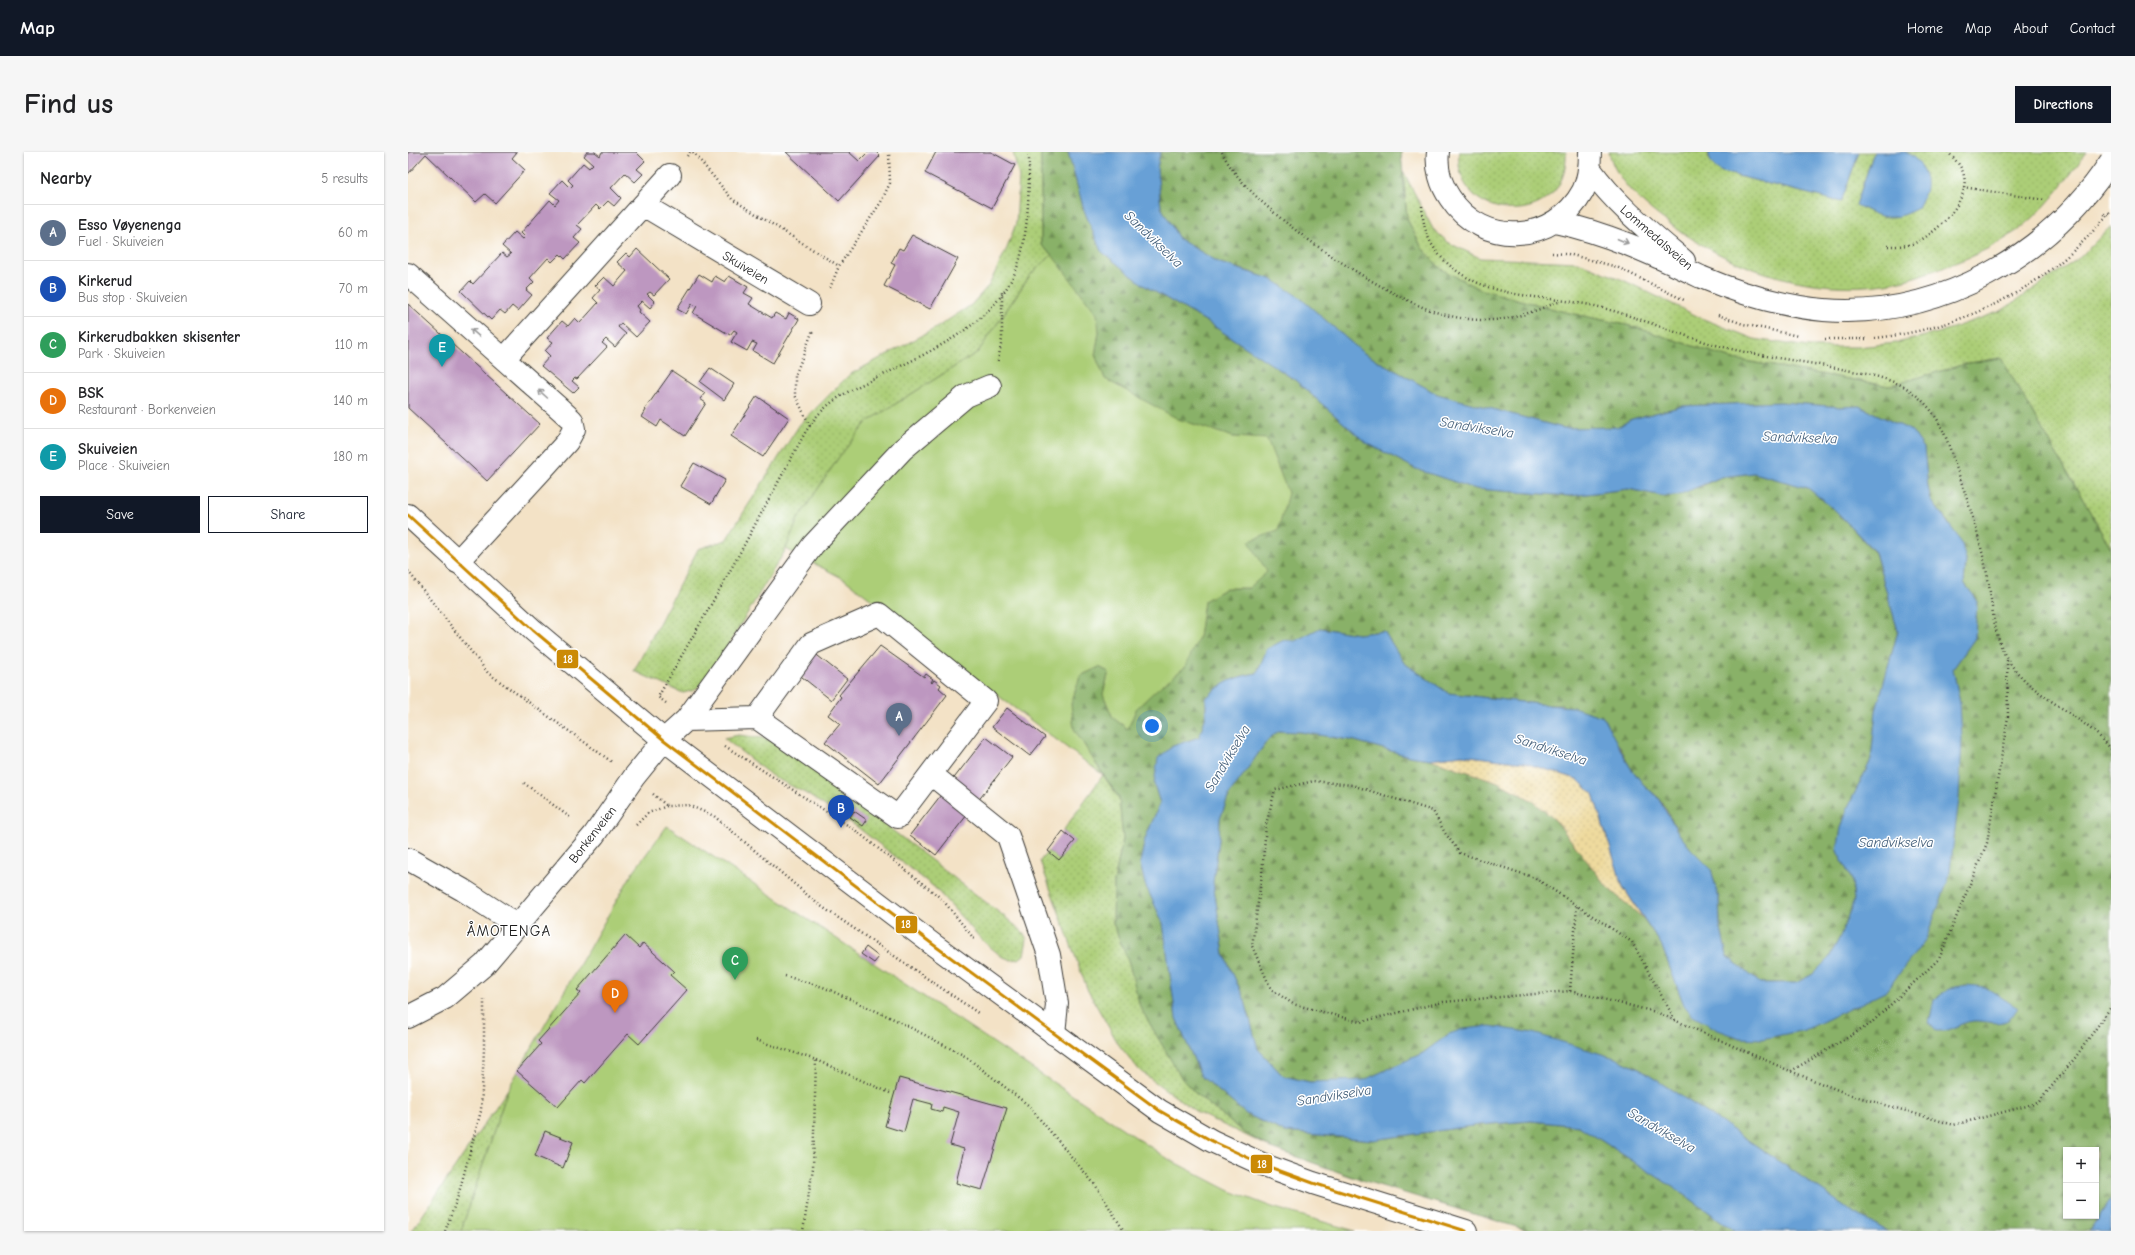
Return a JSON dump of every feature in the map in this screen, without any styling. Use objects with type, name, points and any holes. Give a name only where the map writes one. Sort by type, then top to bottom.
[{"type":"main road","points":[[1438,152],[1437,161],[1443,187],[1457,209],[1479,225],[1504,233],[1531,232],[1555,222],[1572,208],[1584,190],[1590,160]]},
{"type":"main road","name":"Lommedalsveien","points":[[1590,160],[1608,193],[1630,215],[1701,277]]},
{"type":"main road","points":[[1701,277],[1752,296],[1785,304],[1823,310],[1856,311],[1914,302],[1950,292],[1983,278],[2016,258],[2046,237],[2074,208],[2111,161]]},
{"type":"main road","points":[[504,359],[670,175]]},
{"type":"main road","name":"Skuiveien","points":[[642,205],[818,299]]},
{"type":"main road","name":"Lommedalsveien","points":[[1555,222],[1586,228],[1625,242],[1701,277]]},
{"type":"main road","points":[[408,274],[572,420],[574,429],[567,442],[457,562]]},
{"type":"main road","name":"Borkenveien","points":[[408,1017],[445,998],[484,965],[594,835],[634,777],[664,740],[686,720],[813,545],[903,449],[966,396],[990,386]]},
{"type":"main road","points":[[408,515],[457,562],[533,630],[664,740],[1054,1034],[1160,1111],[1212,1141],[1264,1165],[1313,1183],[1466,1231]]},
{"type":"main road","points":[[686,720],[757,718],[898,817],[986,701],[879,614],[811,644],[757,718]]},
{"type":"main road","points":[[931,774],[1008,836],[1049,955],[1057,1004],[1054,1034]]},
{"type":"main road","points":[[408,859],[463,890],[517,925]]},
{"type":"path","points":[[693,152],[732,200],[839,266]]},
{"type":"path","points":[[818,299],[880,202],[890,183],[889,152]]},
{"type":"path","points":[[686,720],[658,697],[810,426],[820,412],[852,390],[941,346],[965,331],[982,316],[1002,292],[1020,257],[1025,232],[1029,202],[1029,152]]},
{"type":"path","points":[[1222,152],[1236,176],[1272,211],[1360,273],[1421,307],[1454,317],[1486,320],[1525,314],[1562,301]]},
{"type":"path","points":[[1888,246],[1914,243],[1933,233],[1953,211],[1963,187],[1962,170],[1948,152]]},
{"type":"path","points":[[1963,187],[2049,201]]},
{"type":"path","points":[[1422,204],[1422,222],[1426,236],[1434,249],[1461,276],[1476,284],[1506,293],[1592,305],[1630,314],[1674,332],[1716,345],[1858,372],[1905,387],[1935,416],[1947,441],[1979,534],[1996,627],[2007,658],[2012,666],[2026,681],[2080,720],[2111,749]]},
{"type":"path","points":[[2103,214],[2111,216]]},
{"type":"path","points":[[990,386],[999,359],[1002,339],[1002,292]]},
{"type":"path","points":[[810,426],[795,395],[795,376],[814,327]]},
{"type":"path","points":[[1790,1071],[1868,1025],[1939,959],[1987,843],[2008,717],[2007,658]]},
{"type":"path","points":[[723,744],[855,830],[942,899],[975,940],[982,945]]},
{"type":"path","points":[[1675,1020],[1632,942],[1535,878],[1460,853],[1445,834],[1433,811],[1352,785],[1314,781],[1275,790],[1266,825],[1262,874],[1252,946],[1271,989],[1293,1004],[1360,1022],[1443,1002],[1570,991],[1656,1012],[1790,1071],[1848,1094],[1954,1125],[2038,1103],[2075,1058],[2111,1007]]},
{"type":"path","points":[[524,783],[594,835]]},
{"type":"path","points":[[1570,991],[1577,906]]},
{"type":"path","points":[[785,976],[823,987],[896,1020],[965,1056],[1028,1105],[1096,1186],[1124,1231]]},
{"type":"path","points":[[445,1231],[458,1196],[481,1111],[484,1049],[484,995]]},
{"type":"path","points":[[756,1040],[816,1060],[890,1093]]},
{"type":"path","points":[[803,1231],[813,1168],[816,1060]]},
{"type":"green space","points":[[1013,152],[1041,152],[1041,245],[1052,255],[1031,274],[978,352],[867,422],[839,457],[798,519],[786,549],[712,672],[695,690],[683,693],[634,671],[698,549],[726,540],[800,424],[849,375],[936,328],[971,305],[989,285],[1007,248],[1016,223],[1019,177]]},
{"type":"green space","points":[[1041,152],[1068,152],[1084,210],[1101,251],[1145,286],[1209,323],[1295,380],[1365,442],[1416,469],[1476,489],[1570,496],[1628,489],[1663,496],[1702,486],[1721,477],[1754,473],[1808,488],[1836,511],[1875,553],[1898,631],[1876,711],[1871,760],[1848,807],[1841,829],[1837,851],[1852,880],[1854,900],[1840,937],[1829,958],[1813,974],[1796,983],[1760,983],[1727,956],[1720,925],[1719,899],[1711,869],[1691,849],[1679,834],[1659,798],[1643,784],[1630,767],[1620,746],[1562,705],[1547,705],[1448,693],[1404,663],[1384,631],[1358,634],[1320,628],[1295,642],[1284,640],[1267,650],[1257,673],[1235,678],[1218,688],[1206,698],[1206,716],[1199,737],[1173,746],[1154,784],[1160,803],[1145,839],[1140,863],[1145,884],[1163,923],[1176,1018],[1201,1076],[1246,1114],[1285,1132],[1372,1140],[1479,1125],[1531,1121],[1579,1126],[1685,1195],[1735,1231],[1530,1231],[1355,1178],[1272,1148],[1243,1132],[1196,1094],[1182,1079],[1140,1007],[1129,963],[1113,923],[1114,882],[1123,839],[1119,798],[1074,730],[1071,704],[1080,676],[1099,667],[1109,672],[1103,694],[1113,718],[1128,728],[1136,709],[1155,690],[1199,637],[1204,601],[1226,588],[1249,588],[1249,541],[1267,439],[1233,437],[1177,419],[1105,379],[1095,355],[1099,332],[1052,255],[1041,245]]},
{"type":"green space","points":[[1160,152],[1401,152],[1407,219],[1422,248],[1441,269],[1479,289],[1565,312],[1631,326],[1733,359],[1889,386],[1969,363],[2001,358],[2111,548],[2111,1199],[2099,1216],[2099,1147],[2063,1147],[2063,1219],[2097,1219],[2089,1231],[1887,1231],[1853,1212],[1739,1134],[1641,1070],[1615,1058],[1570,1045],[1449,1034],[1423,1053],[1365,1080],[1310,1082],[1283,1076],[1258,1049],[1245,1001],[1224,954],[1213,882],[1219,840],[1220,819],[1229,795],[1267,741],[1278,731],[1301,732],[1355,741],[1409,756],[1430,759],[1498,782],[1533,801],[1556,821],[1608,888],[1643,918],[1661,944],[1684,1005],[1805,1030],[1960,702],[1953,669],[1975,638],[1977,600],[1964,583],[1966,560],[1948,522],[1931,500],[1928,487],[1924,448],[1912,431],[1859,406],[1841,407],[1780,402],[1683,406],[1632,419],[1618,427],[1563,428],[1437,394],[1362,352],[1299,297],[1257,274],[1220,263],[1179,239],[1161,207],[1157,169]]},
{"type":"green space","points":[[1459,152],[1566,152],[1562,178],[1550,196],[1532,206],[1511,209],[1491,205],[1473,194],[1462,176]]},
{"type":"green space","points":[[1609,152],[1709,152],[1708,158],[1722,172],[1841,202],[1859,152],[1874,152],[1856,205],[1920,165],[1913,157],[1904,152],[2087,152],[2059,189],[2036,215],[2008,237],[1987,249],[1966,259],[1901,281],[1886,284],[1859,286],[1832,286],[1806,283],[1780,277],[1730,259],[1706,247],[1672,226],[1638,198],[1628,188],[1613,165]]},
{"type":"green space","points":[[1403,171],[1433,229],[1449,243],[1480,258],[1578,262],[1623,280],[1701,318],[1754,339],[1809,347],[1858,347],[1896,343],[1938,333],[2001,311],[2079,258],[2111,226],[2111,548],[2001,358],[1969,363],[1889,386],[1733,359],[1631,326],[1565,312],[1479,289],[1441,269],[1422,248],[1407,219]]},
{"type":"green space","points":[[1052,255],[1097,314],[1099,332],[1095,355],[1105,379],[1178,419],[1233,437],[1267,439],[1288,493],[1278,531],[1249,541],[1267,572],[1249,588],[1226,588],[1204,601],[1199,637],[1185,667],[1156,690],[1136,709],[1128,729],[1113,718],[1103,694],[1109,672],[1099,667],[1080,676],[1071,704],[1074,729],[1103,775],[844,579],[786,549],[798,519],[839,457],[867,422],[978,352],[1031,274]]},
{"type":"green space","points":[[739,735],[763,738],[779,743],[1005,917],[1023,932],[1027,939],[1024,955],[1019,959],[1011,960],[1001,956],[983,941],[934,887],[856,826],[805,793],[772,776],[724,738]]},
{"type":"green space","points":[[1103,775],[1119,798],[1123,839],[1114,882],[1113,923],[1129,963],[1196,1094],[1243,1132],[1272,1148],[1198,1113],[1140,1071],[1119,1045],[1088,991],[1040,861],[1048,851],[1059,860],[1075,841],[1063,831]]},
{"type":"green space","points":[[667,826],[1170,1160],[1230,1191],[1272,1207],[1355,1231],[461,1231],[508,1089],[633,872]]},
{"type":"green space","points":[[508,1089],[461,1231],[412,1231]]},
{"type":"sand","points":[[1462,755],[1525,763],[1577,779],[1593,794],[1623,887],[1643,918],[1608,888],[1556,821],[1533,801],[1498,782],[1430,759]]},
{"type":"water","name":"Sandvikselva","points":[[1068,152],[1160,152],[1157,169],[1161,207],[1179,239],[1220,263],[1271,279],[1299,297],[1362,352],[1437,394],[1563,428],[1618,427],[1632,419],[1683,406],[1780,402],[1841,407],[1859,406],[1912,431],[1924,448],[1928,487],[1931,500],[1961,541],[1966,560],[1964,583],[1977,600],[1975,638],[1953,669],[1960,702],[1962,739],[1959,799],[1949,878],[1926,939],[1885,992],[1805,1030],[1762,1039],[1740,1038],[1718,1030],[1693,1016],[1684,1005],[1661,944],[1623,887],[1593,794],[1577,779],[1525,763],[1462,755],[1430,759],[1409,756],[1355,741],[1301,732],[1278,731],[1267,741],[1229,795],[1220,819],[1219,840],[1213,882],[1224,954],[1245,1001],[1258,1049],[1283,1076],[1310,1082],[1364,1080],[1423,1053],[1449,1034],[1463,1029],[1490,1026],[1533,1033],[1615,1058],[1641,1070],[1739,1134],[1853,1212],[1887,1231],[1735,1231],[1685,1195],[1579,1126],[1531,1121],[1479,1125],[1373,1140],[1285,1132],[1246,1114],[1201,1076],[1176,1018],[1163,923],[1145,884],[1140,863],[1145,839],[1160,803],[1154,784],[1158,758],[1173,746],[1199,737],[1206,716],[1206,698],[1229,681],[1257,673],[1267,649],[1284,640],[1295,641],[1320,628],[1358,634],[1384,631],[1404,663],[1448,693],[1573,707],[1603,717],[1630,767],[1643,784],[1658,798],[1679,834],[1691,849],[1711,869],[1719,899],[1720,925],[1727,956],[1760,983],[1796,983],[1813,974],[1829,958],[1840,937],[1854,900],[1852,880],[1837,851],[1841,828],[1848,807],[1871,760],[1876,711],[1898,631],[1875,552],[1836,511],[1808,488],[1754,473],[1721,477],[1676,496],[1663,496],[1628,489],[1570,496],[1476,489],[1416,469],[1365,442],[1295,380],[1209,323],[1145,286],[1101,251],[1084,210]]},
{"type":"water","points":[[1709,152],[1859,152],[1841,202],[1722,172],[1712,164],[1709,158]]},
{"type":"water","points":[[1874,152],[1905,152],[1910,154],[1918,162],[1924,172],[1926,188],[1918,208],[1900,216],[1886,217],[1880,216],[1856,205]]},
{"type":"water","points":[[1967,985],[1985,987],[2018,1008],[2011,1018],[2004,1022],[1995,1023],[1974,1021],[1964,1023],[1952,1029],[1936,1031],[1929,1023],[1934,1000],[1950,988]]},
{"type":"water","points":[[2111,1199],[2111,1231],[2089,1231],[2097,1219],[2099,1219],[2099,1216]]},
{"type":"building","points":[[408,152],[517,152],[512,158],[525,170],[495,203],[485,194],[476,202],[426,154],[408,174]]},
{"type":"building","points":[[587,152],[595,152],[600,156],[602,152],[636,152],[645,161],[637,169],[643,174],[635,182],[625,173],[611,188],[621,198],[614,206],[608,201],[600,209],[596,205],[577,225],[582,229],[574,238],[580,243],[565,259],[560,254],[552,262],[548,258],[530,278],[534,282],[526,290],[532,295],[518,311],[512,306],[505,314],[500,310],[491,320],[461,291],[470,281],[473,284],[502,253],[507,257],[511,254],[502,246],[515,232],[523,239],[525,237],[521,233],[550,200],[555,205],[559,200],[550,193],[562,180],[570,188],[573,185],[568,180],[583,163],[589,168],[593,164],[584,156]]},
{"type":"building","points":[[786,152],[849,152],[859,161],[868,152],[876,152],[880,156],[839,201]]},
{"type":"building","points":[[936,152],[991,152],[1015,165],[992,208],[925,173]]},
{"type":"building","points":[[912,235],[958,259],[930,309],[884,286],[895,265],[891,263],[899,248],[903,250]]},
{"type":"building","points":[[637,249],[669,279],[654,295],[650,292],[647,294],[655,302],[650,308],[642,301],[637,306],[640,310],[639,312],[650,322],[636,337],[621,323],[618,327],[626,334],[615,347],[606,339],[602,343],[607,347],[577,379],[575,378],[572,381],[579,387],[573,393],[541,366],[550,356],[545,351],[553,342],[547,338],[562,321],[568,326],[575,318],[580,323],[598,303],[593,298],[600,290],[595,286],[604,277],[614,286],[627,271],[617,262],[626,253],[630,257]]},
{"type":"building","points":[[699,274],[712,282],[715,276],[725,282],[729,276],[748,287],[744,293],[753,298],[749,304],[772,318],[775,313],[786,319],[789,313],[799,319],[773,363],[753,351],[757,344],[752,342],[747,351],[731,342],[737,332],[734,330],[730,335],[693,313],[697,306],[692,304],[686,314],[677,309]]},
{"type":"building","points":[[408,304],[540,424],[487,481],[408,408]]},
{"type":"building","points":[[710,368],[734,384],[724,400],[700,382]]},
{"type":"building","points":[[672,371],[705,393],[700,399],[706,403],[685,436],[661,420],[657,427],[642,417],[646,410],[645,409]]},
{"type":"building","points":[[757,396],[789,418],[763,457],[731,436]]},
{"type":"building","points":[[694,463],[725,480],[711,504],[680,486]]},
{"type":"building","points":[[880,646],[924,677],[926,674],[933,679],[931,682],[932,683],[934,680],[941,685],[939,688],[947,695],[879,784],[825,742],[840,724],[828,715],[841,697],[839,695]]},
{"type":"building","points":[[813,652],[847,679],[831,700],[797,673]]},
{"type":"building","points":[[1007,708],[1045,737],[1030,756],[992,727]]},
{"type":"building","points":[[986,737],[1012,757],[936,855],[910,835]]},
{"type":"building","points":[[854,811],[867,820],[863,826],[850,817]]},
{"type":"building","points":[[1063,831],[1075,841],[1059,860],[1048,851]]},
{"type":"building","points":[[625,935],[639,948],[643,943],[674,971],[670,975],[687,990],[639,1044],[628,1034],[585,1083],[582,1080],[558,1107],[517,1071],[541,1044],[538,1041],[581,993],[577,990]]},
{"type":"building","points":[[866,947],[879,957],[874,963],[861,954]]},
{"type":"building","points":[[899,1078],[1007,1108],[982,1190],[956,1183],[964,1149],[950,1145],[959,1112],[943,1107],[942,1112],[931,1109],[932,1104],[913,1099],[904,1132],[885,1126]]},
{"type":"building","points":[[545,1131],[573,1142],[563,1168],[535,1156]]},
{"type":"transit line","name":"18","points":[[408,515],[533,630],[664,740],[931,943],[1160,1111],[1212,1141],[1264,1165],[1313,1183],[1466,1231]]},
{"type":"place","name":"Skuiveien","points":[[442,367]]},
{"type":"place","name":"Esso Vøyenenga","points":[[899,736]]},
{"type":"place","name":"Kirkerud","points":[[841,828]]},
{"type":"place","name":"Kirkerudbakken skisenter","points":[[735,980]]},
{"type":"place","name":"BSK","points":[[615,1013]]},
{"type":"district","name":"ÅMOTENGA","points":[[509,931]]}]
